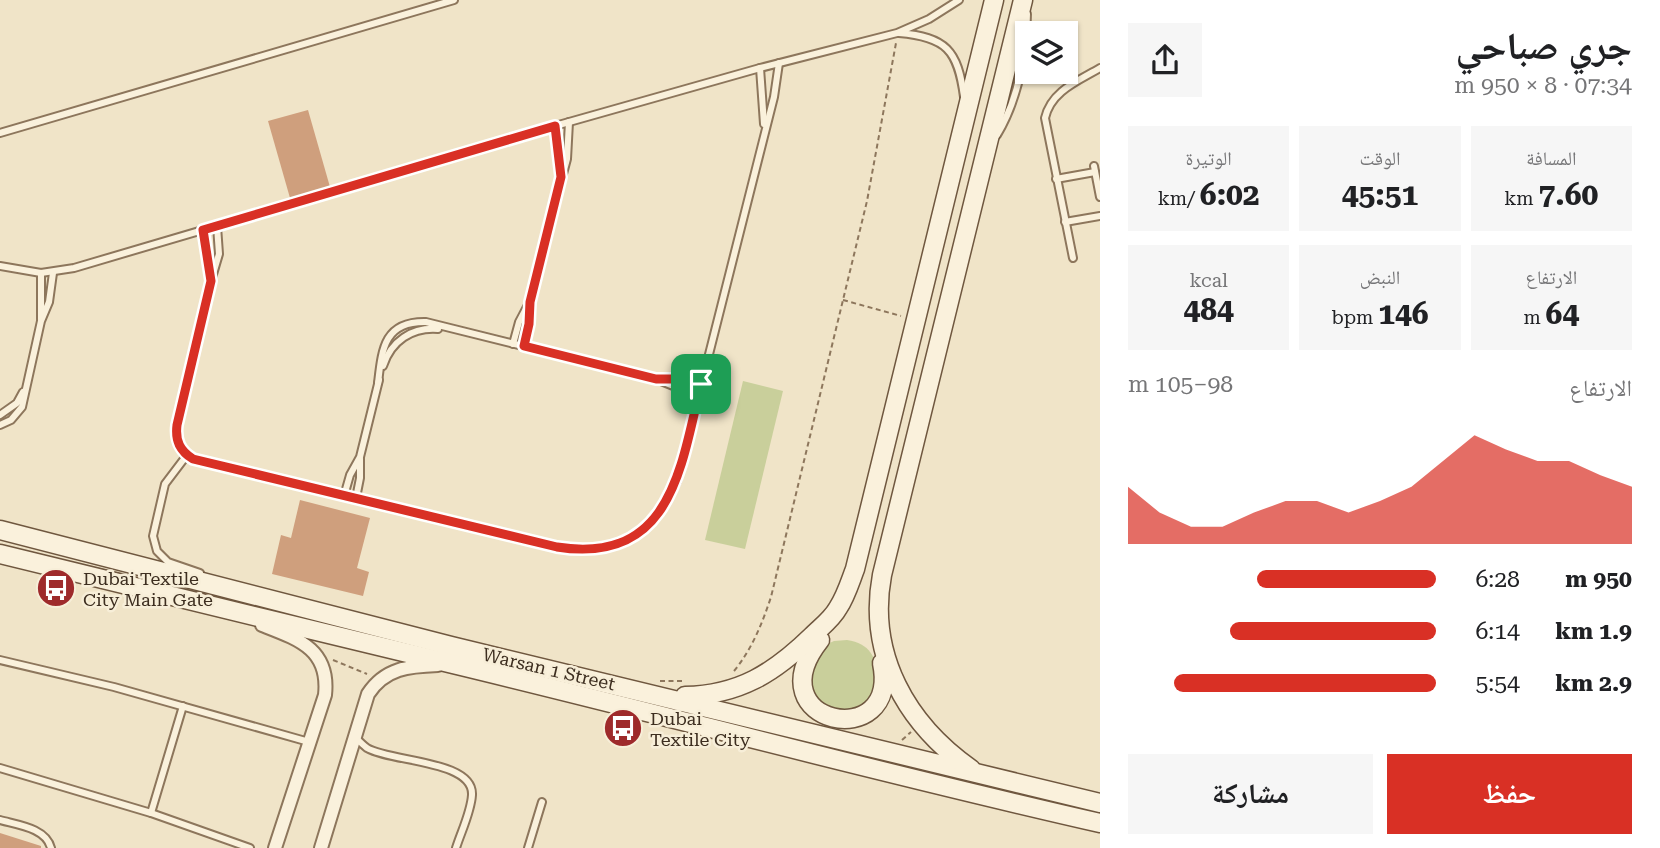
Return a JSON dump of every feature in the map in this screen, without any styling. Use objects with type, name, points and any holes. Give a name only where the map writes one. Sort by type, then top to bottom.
[{"type":"street","points":[[994,0],[855,569],[826,633],[808,655],[803,666],[802,678],[808,701],[827,716],[838,719],[862,716],[872,709],[884,688],[885,677],[876,630],[882,575],[1024,0]]},
{"type":"street","name":"Warsan 1 Street","points":[[0,530],[451,646],[661,688],[980,775],[1100,803]]},
{"type":"street","name":"Warsan 1 Street","points":[[0,554],[962,791],[1100,822]]},
{"type":"street","points":[[661,688],[688,696],[731,690],[767,674],[804,644],[837,610]]},
{"type":"street","points":[[226,611],[303,642],[317,656],[325,674],[326,685],[275,848]]},
{"type":"street","points":[[877,617],[888,665],[908,706],[920,724],[940,745],[980,775]]},
{"type":"street","points":[[321,848],[368,694],[386,675],[410,666],[453,664]]},
{"type":"lane","points":[[0,133],[454,0]]},
{"type":"lane","points":[[0,266],[41,273],[52,272],[569,122],[897,33],[929,19],[960,0]]},
{"type":"lane","points":[[897,33],[931,37],[943,43],[952,53],[962,77],[966,113]]},
{"type":"lane","points":[[217,226],[219,254],[176,434],[177,442],[187,455],[193,459],[557,547],[595,550],[613,545],[630,538],[659,514],[677,481],[774,97],[779,63]]},
{"type":"lane","points":[[760,68],[765,129]]},
{"type":"lane","points":[[1073,258],[1045,118],[1047,109],[1058,93],[1100,68]]},
{"type":"lane","points":[[524,346],[530,302],[569,150],[569,122]]},
{"type":"lane","points":[[555,126],[561,177]]},
{"type":"lane","points":[[1056,179],[1095,169],[1100,197]]},
{"type":"lane","points":[[1065,222],[1100,216]]},
{"type":"lane","points":[[203,230],[211,281]]},
{"type":"lane","points":[[0,425],[10,421],[22,407],[41,321],[49,302],[52,272]]},
{"type":"lane","points":[[41,273],[41,321]]},
{"type":"lane","points":[[513,344],[519,322],[530,302]]},
{"type":"lane","points":[[344,496],[359,457],[378,383],[384,344],[391,333],[414,322],[426,322],[656,379],[698,396]]},
{"type":"lane","points":[[656,379],[678,379],[701,384]]},
{"type":"lane","points":[[0,415],[17,403],[26,387]]},
{"type":"lane","points":[[187,455],[165,484],[154,544],[168,562],[203,574],[229,589]]},
{"type":"lane","points":[[356,498],[360,478],[359,457]]},
{"type":"lane","points":[[0,660],[183,706],[309,742]]},
{"type":"lane","points":[[151,813],[183,706]]},
{"type":"lane","points":[[354,736],[374,751],[433,765],[466,778],[472,797],[456,848]]},
{"type":"lane","points":[[0,768],[151,813],[250,848]]},
{"type":"lane","points":[[528,848],[542,803]]},
{"type":"lane","points":[[0,820],[40,832],[48,839],[51,848]]},
{"type":"path","points":[[714,693],[750,649],[768,606],[878,146],[897,33]]},
{"type":"path","points":[[843,300],[915,321]]},
{"type":"path","points":[[326,657],[371,675]]},
{"type":"path","points":[[661,688],[687,681]]},
{"type":"green space","points":[[743,381],[783,391],[745,549],[705,540]]},
{"type":"green space","points":[[847,640],[861,644],[871,653],[880,679],[866,706],[842,713],[819,703],[808,680],[823,646],[834,641]]},
{"type":"building","points":[[308,110],[330,187],[290,198],[268,121]]},
{"type":"building","points":[[300,500],[370,518],[357,568],[369,572],[363,596],[272,574],[281,535],[291,538]]},
{"type":"building","points":[[0,833],[41,846],[41,848],[0,848]]},
{"type":"place","name":"Dubai Textile City Main Gate","points":[[56,588]]},
{"type":"place","name":"Dubai Textile City","points":[[623,728]]},
{"type":"route","points":[[555,126],[561,177],[530,302],[524,346],[656,379],[678,379],[701,384],[677,481],[659,514],[630,538],[595,550],[557,547],[193,459],[182,450],[176,434],[211,281],[203,230],[555,126]]}]
